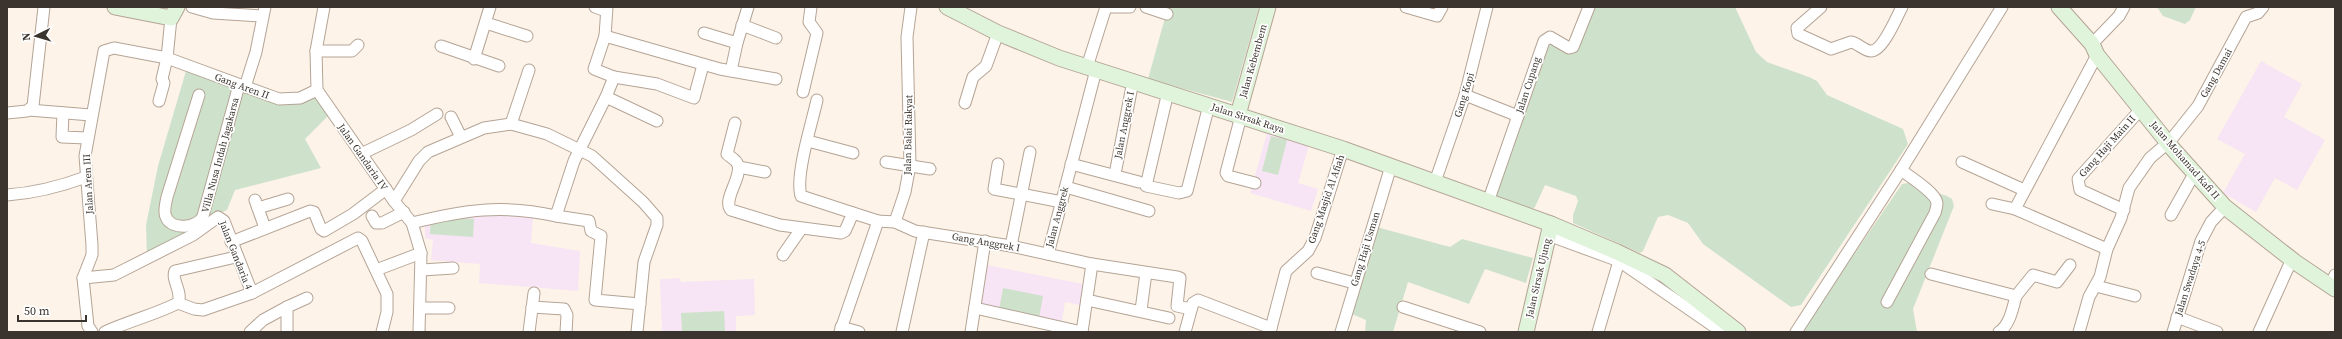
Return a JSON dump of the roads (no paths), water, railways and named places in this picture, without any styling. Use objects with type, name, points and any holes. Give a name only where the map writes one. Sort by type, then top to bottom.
[{"type":"street","points":[[29,110],[34,103],[44,7]]},
{"type":"street","points":[[115,7],[174,12],[159,101]]},
{"type":"street","points":[[192,7],[213,12],[264,12],[256,52],[240,87]]},
{"type":"street","points":[[317,90],[316,51],[324,7]]},
{"type":"street","points":[[474,59],[490,7]]},
{"type":"street","points":[[595,7],[606,9],[605,36],[594,69],[614,77],[657,84],[694,98],[703,65]]},
{"type":"street","points":[[731,72],[737,43],[748,7]]},
{"type":"street","points":[[803,92],[817,33],[809,22],[811,7]]},
{"type":"street","name":"Jalan Balai Rakyat","points":[[895,222],[905,192],[910,165],[907,37],[911,7]]},
{"type":"street","name":"Jalan Sirsak Raya","points":[[947,7],[998,33],[1092,69],[1209,105],[1391,166],[1488,202],[1550,230],[1654,269],[1675,282],[1738,332]]},
{"type":"street","name":"Jalan Anggrek","points":[[1106,7],[1072,164],[1048,254],[1092,264],[1180,278],[1178,306],[1191,309]]},
{"type":"street","points":[[1111,7],[1130,7]]},
{"type":"street","points":[[1146,7],[1167,14]]},
{"type":"street","name":"Jalan Kebembem","points":[[1239,115],[1268,7]]},
{"type":"street","points":[[1406,7],[1436,16],[1440,14],[1442,7]]},
{"type":"street","name":"Gang Kopi","points":[[1435,182],[1465,95],[1488,7]]},
{"type":"street","name":"Jalan Cupang","points":[[1488,202],[1544,41],[1550,37],[1569,48],[1573,47],[1589,7]]},
{"type":"street","points":[[1821,7],[1797,28],[1798,34],[1831,49],[1851,42],[1870,51],[1876,50],[1889,34],[1902,7]]},
{"type":"street","points":[[1796,332],[1901,170],[2002,7]]},
{"type":"street","name":"Jalan Mohamad Kafi II","points":[[2059,7],[2141,109],[2171,139],[2194,174],[2225,207],[2294,260],[2333,282]]},
{"type":"street","points":[[2015,209],[2094,49],[2124,7]]},
{"type":"street","name":"Gang Damai","points":[[2079,332],[2089,297],[2096,286],[2107,249],[2124,210],[2129,188],[2150,158],[2171,139],[2198,106],[2246,17],[2258,13],[2263,7]]},
{"type":"street","points":[[486,23],[527,36]]},
{"type":"street","points":[[742,25],[776,38]]},
{"type":"street","points":[[704,33],[737,43]]},
{"type":"street","points":[[965,104],[973,77],[986,66],[998,33]]},
{"type":"street","points":[[605,36],[703,65],[731,72],[776,79]]},
{"type":"street","points":[[316,51],[352,51],[358,45]]},
{"type":"street","points":[[441,46],[474,59],[499,66]]},
{"type":"street","name":"Jalan Aren III","points":[[92,332],[88,326],[83,278],[92,256],[86,177],[87,138],[103,54],[106,49],[114,48],[167,58]]},
{"type":"street","name":"Gang Aren II","points":[[167,58],[240,87],[279,99],[287,100],[300,98],[317,90]]},
{"type":"street","points":[[511,124],[529,70]]},
{"type":"street","points":[[556,216],[579,150],[606,97],[614,77]]},
{"type":"street","name":"Jalan Anggrek I","points":[[1116,169],[1133,81]]},
{"type":"street","name":"Villa Nusa Indah Jagakarsa","points":[[198,96],[167,197],[165,213],[166,218],[173,223],[189,226],[197,224],[203,216],[240,87]]},
{"type":"street","name":"Jalan Gandaria IV","points":[[317,90],[394,201],[412,223],[421,253],[422,270],[419,332]]},
{"type":"street","points":[[1168,92],[1146,186],[1179,193],[1187,191],[1209,105]]},
{"type":"street","points":[[1465,95],[1518,116]]},
{"type":"street","points":[[606,97],[657,121]]},
{"type":"street","points":[[817,100],[800,182],[802,196],[878,221],[895,222]]},
{"type":"street","name":"Gang Haji Main II","points":[[2124,210],[2080,190],[2077,184],[2078,180],[2141,109]]},
{"type":"street","points":[[7,113],[29,110],[91,115]]},
{"type":"street","points":[[63,113],[62,137],[87,138]]},
{"type":"street","points":[[361,154],[411,130],[437,114]]},
{"type":"street","points":[[1239,115],[1226,173],[1228,176],[1255,183]]},
{"type":"street","points":[[451,116],[461,137]]},
{"type":"street","points":[[735,123],[727,154],[737,162],[739,167],[728,202],[730,209],[747,216],[801,229],[843,232],[853,213]]},
{"type":"street","points":[[394,201],[423,156],[435,147],[484,128],[511,124],[547,134],[592,156],[657,215],[658,226],[644,262],[637,332]]},
{"type":"street","points":[[808,141],[853,153]]},
{"type":"street","name":"Gang Masjid Al Afiah","points":[[1271,330],[1274,302],[1286,272],[1308,251],[1315,238],[1343,149]]},
{"type":"street","points":[[1011,246],[1030,152]]},
{"type":"street","points":[[886,162],[930,169]]},
{"type":"street","points":[[1962,162],[2024,190]]},
{"type":"street","points":[[998,164],[993,188],[1021,195],[1062,202]]},
{"type":"street","points":[[1072,164],[1139,182]]},
{"type":"street","name":"Gang Haji Usman","points":[[1341,332],[1354,283],[1391,166]]},
{"type":"street","points":[[739,167],[765,172]]},
{"type":"street","points":[[1887,302],[1935,213],[1937,203],[1934,196],[1901,170]]},
{"type":"street","points":[[2171,215],[2194,174]]},
{"type":"street","points":[[7,195],[43,191],[86,177]]},
{"type":"street","points":[[1066,187],[1149,211]]},
{"type":"street","points":[[231,242],[312,211],[321,229],[324,230],[353,214],[386,189]]},
{"type":"street","points":[[265,228],[256,204],[288,199]]},
{"type":"street","points":[[1992,204],[2015,209],[2107,249]]},
{"type":"street","name":"Jalan Swadaya 4-5","points":[[2172,332],[2201,241],[2211,222],[2225,207]]},
{"type":"street","points":[[412,223],[475,209],[514,210],[589,221],[591,231],[601,236],[595,300],[640,304]]},
{"type":"street","points":[[372,216],[376,223],[380,224],[404,212]]},
{"type":"street","name":"Jalan Gandaria 4","points":[[83,278],[114,275],[192,235],[218,217],[224,221],[236,257],[252,293],[357,238],[362,241],[376,268],[388,302],[382,332]]},
{"type":"street","points":[[859,332],[840,330],[878,221]]},
{"type":"street","name":"Gang Anggrek I","points":[[895,222],[924,232],[1011,246],[1048,254]]},
{"type":"street","points":[[783,255],[801,229]]},
{"type":"street","points":[[1550,230],[1619,261],[1703,326],[1722,332]]},
{"type":"street","name":"Jalan Sirsak Ujung","points":[[1526,332],[1550,230]]},
{"type":"street","points":[[902,332],[924,232]]},
{"type":"street","points":[[971,332],[985,242]]},
{"type":"street","points":[[376,268],[421,253]]},
{"type":"street","points":[[178,303],[180,296],[174,275],[175,271],[236,257]]},
{"type":"street","points":[[2259,332],[2294,260]]},
{"type":"street","points":[[2263,332],[2294,260]]},
{"type":"street","points":[[1598,332],[1619,261]]},
{"type":"street","points":[[975,308],[1082,332],[1092,264]]},
{"type":"street","points":[[1999,332],[2004,328],[2011,315],[2016,296],[2033,275],[2056,282],[2070,265]]},
{"type":"street","points":[[422,270],[454,268]]},
{"type":"street","points":[[1317,272],[1354,283]]},
{"type":"street","points":[[1141,310],[1146,273]]},
{"type":"street","points":[[1931,274],[2016,296]]},
{"type":"street","points":[[2096,286],[2135,296]]},
{"type":"street","points":[[105,332],[126,322],[154,314],[178,303],[194,309],[208,309],[252,293]]},
{"type":"street","points":[[529,332],[534,293]]},
{"type":"street","points":[[250,332],[263,320],[307,298]]},
{"type":"street","points":[[1087,300],[1141,310],[1170,318]]},
{"type":"street","points":[[1185,332],[1194,302],[1200,301],[1271,330]]},
{"type":"street","points":[[287,307],[287,332]]},
{"type":"street","points":[[532,307],[564,309],[567,315],[566,332]]},
{"type":"street","points":[[1403,307],[1457,328],[1480,332]]},
{"type":"street","points":[[420,308],[449,308]]},
{"type":"street","points":[[2177,317],[2217,332]]}]
